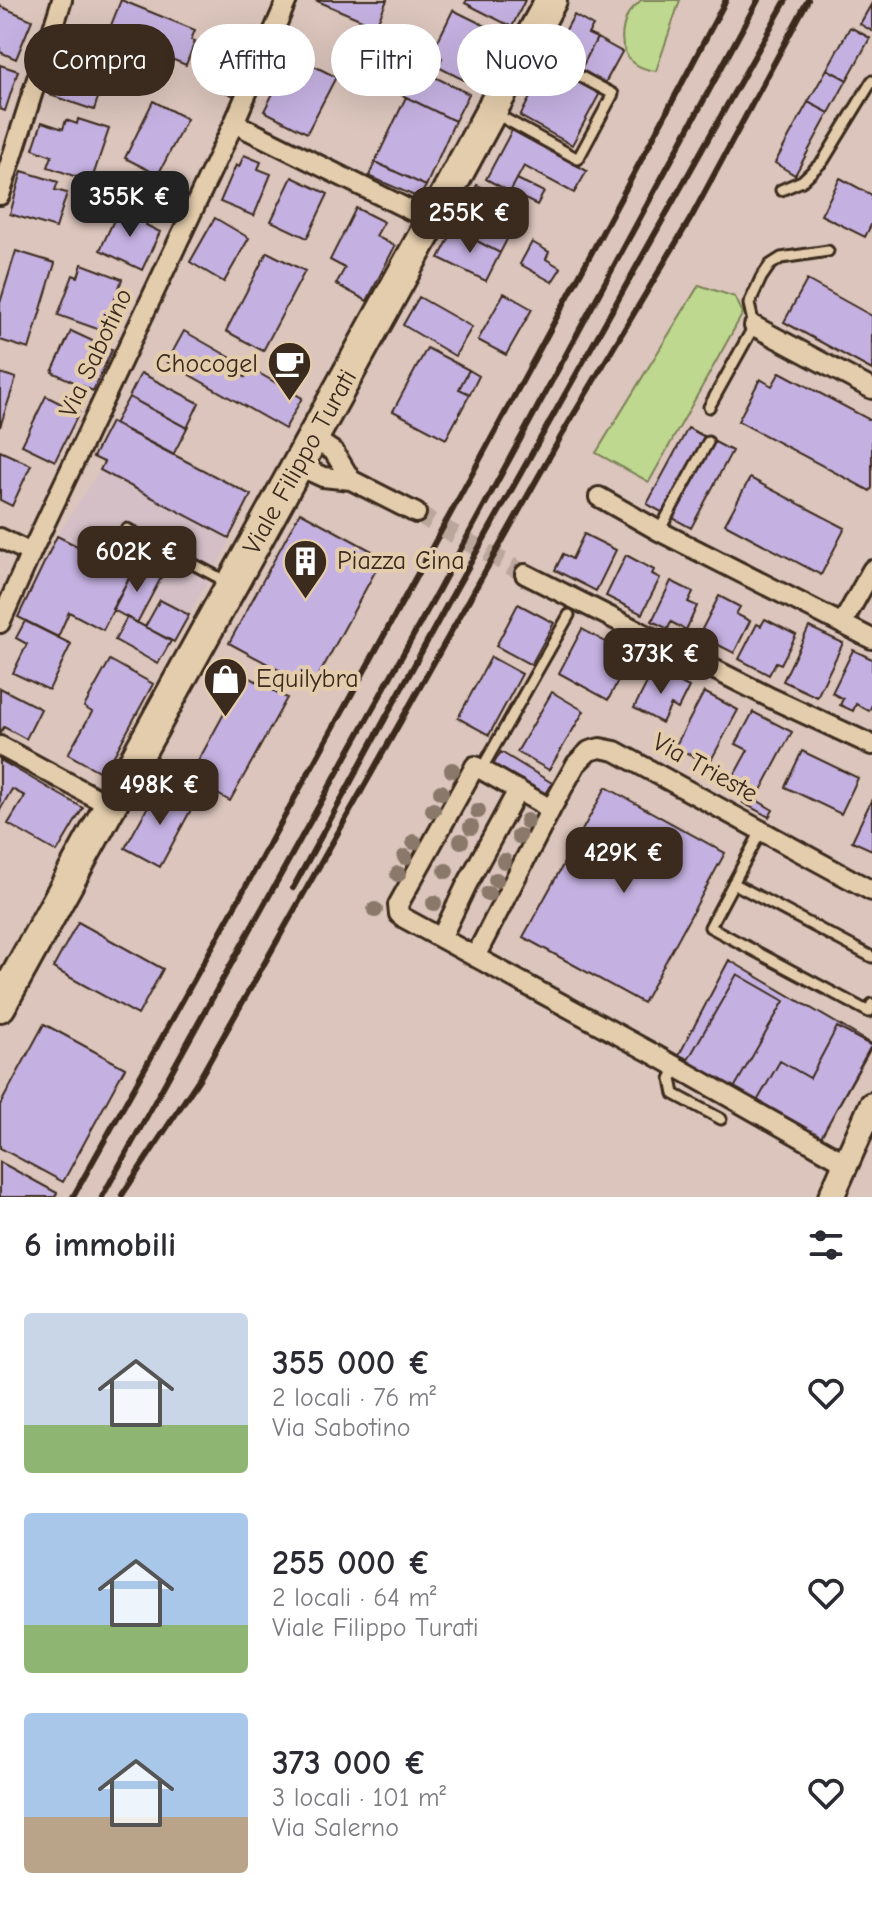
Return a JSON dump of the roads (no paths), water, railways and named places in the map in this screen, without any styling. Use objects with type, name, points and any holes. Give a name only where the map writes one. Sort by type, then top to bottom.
[{"type":"main road","name":"Viale Filippo Turati","points":[[538,24],[551,0]]},
{"type":"main road","name":"Viale Filippo Turati","points":[[0,1006],[500,96]]},
{"type":"street","points":[[0,195],[62,0]]},
{"type":"street","name":"Via Sabotino","points":[[0,623],[234,123],[287,0]]},
{"type":"street","points":[[234,123],[432,221]]},
{"type":"street","points":[[754,326],[872,389]]},
{"type":"street","points":[[313,438],[334,452],[351,480]]},
{"type":"street","points":[[297,465],[323,477],[351,480],[416,513]]},
{"type":"street","points":[[599,497],[659,531],[872,639]]},
{"type":"street","points":[[0,538],[31,553]]},
{"type":"street","points":[[842,624],[872,570]]},
{"type":"street","points":[[525,574],[771,698],[872,745]]},
{"type":"street","points":[[0,746],[111,806]]},
{"type":"street","name":"Via Trieste","points":[[475,957],[576,764],[589,751],[600,748],[615,751],[872,891]]},
{"type":"street","points":[[551,809],[475,766],[398,905],[399,914],[846,1163]]},
{"type":"street","points":[[441,938],[518,790]]},
{"type":"street","points":[[831,1197],[872,1105]]},
{"type":"lane","points":[[491,112],[578,159],[613,94],[586,79]]},
{"type":"lane","points":[[781,190],[802,181],[823,161],[872,81]]},
{"type":"lane","points":[[709,407],[754,326],[749,304],[770,265],[781,258],[828,251]]},
{"type":"lane","points":[[659,531],[708,442]]},
{"type":"lane","points":[[127,529],[232,584]]},
{"type":"lane","points":[[481,770],[569,615]]},
{"type":"lane","points":[[761,831],[710,927],[869,1012],[872,1004]]},
{"type":"lane","points":[[733,883],[872,957]]},
{"type":"lane","points":[[677,1067],[671,1079],[674,1094],[721,1119]]},
{"type":"tunnel","points":[[416,513],[525,574]]},
{"type":"railway","points":[[73,1197],[403,600],[726,0]]},
{"type":"railway","points":[[102,1197],[438,591],[758,0]]},
{"type":"railway","points":[[293,888],[448,603],[786,0]]},
{"type":"railway","points":[[122,1195],[201,1076],[568,424],[692,216],[808,0]]},
{"type":"place","name":"Chocogel","points":[[289,403]]},
{"type":"place","name":"Piazza Cina","points":[[306,600]]},
{"type":"place","name":"Equilybra","points":[[225,718]]}]
